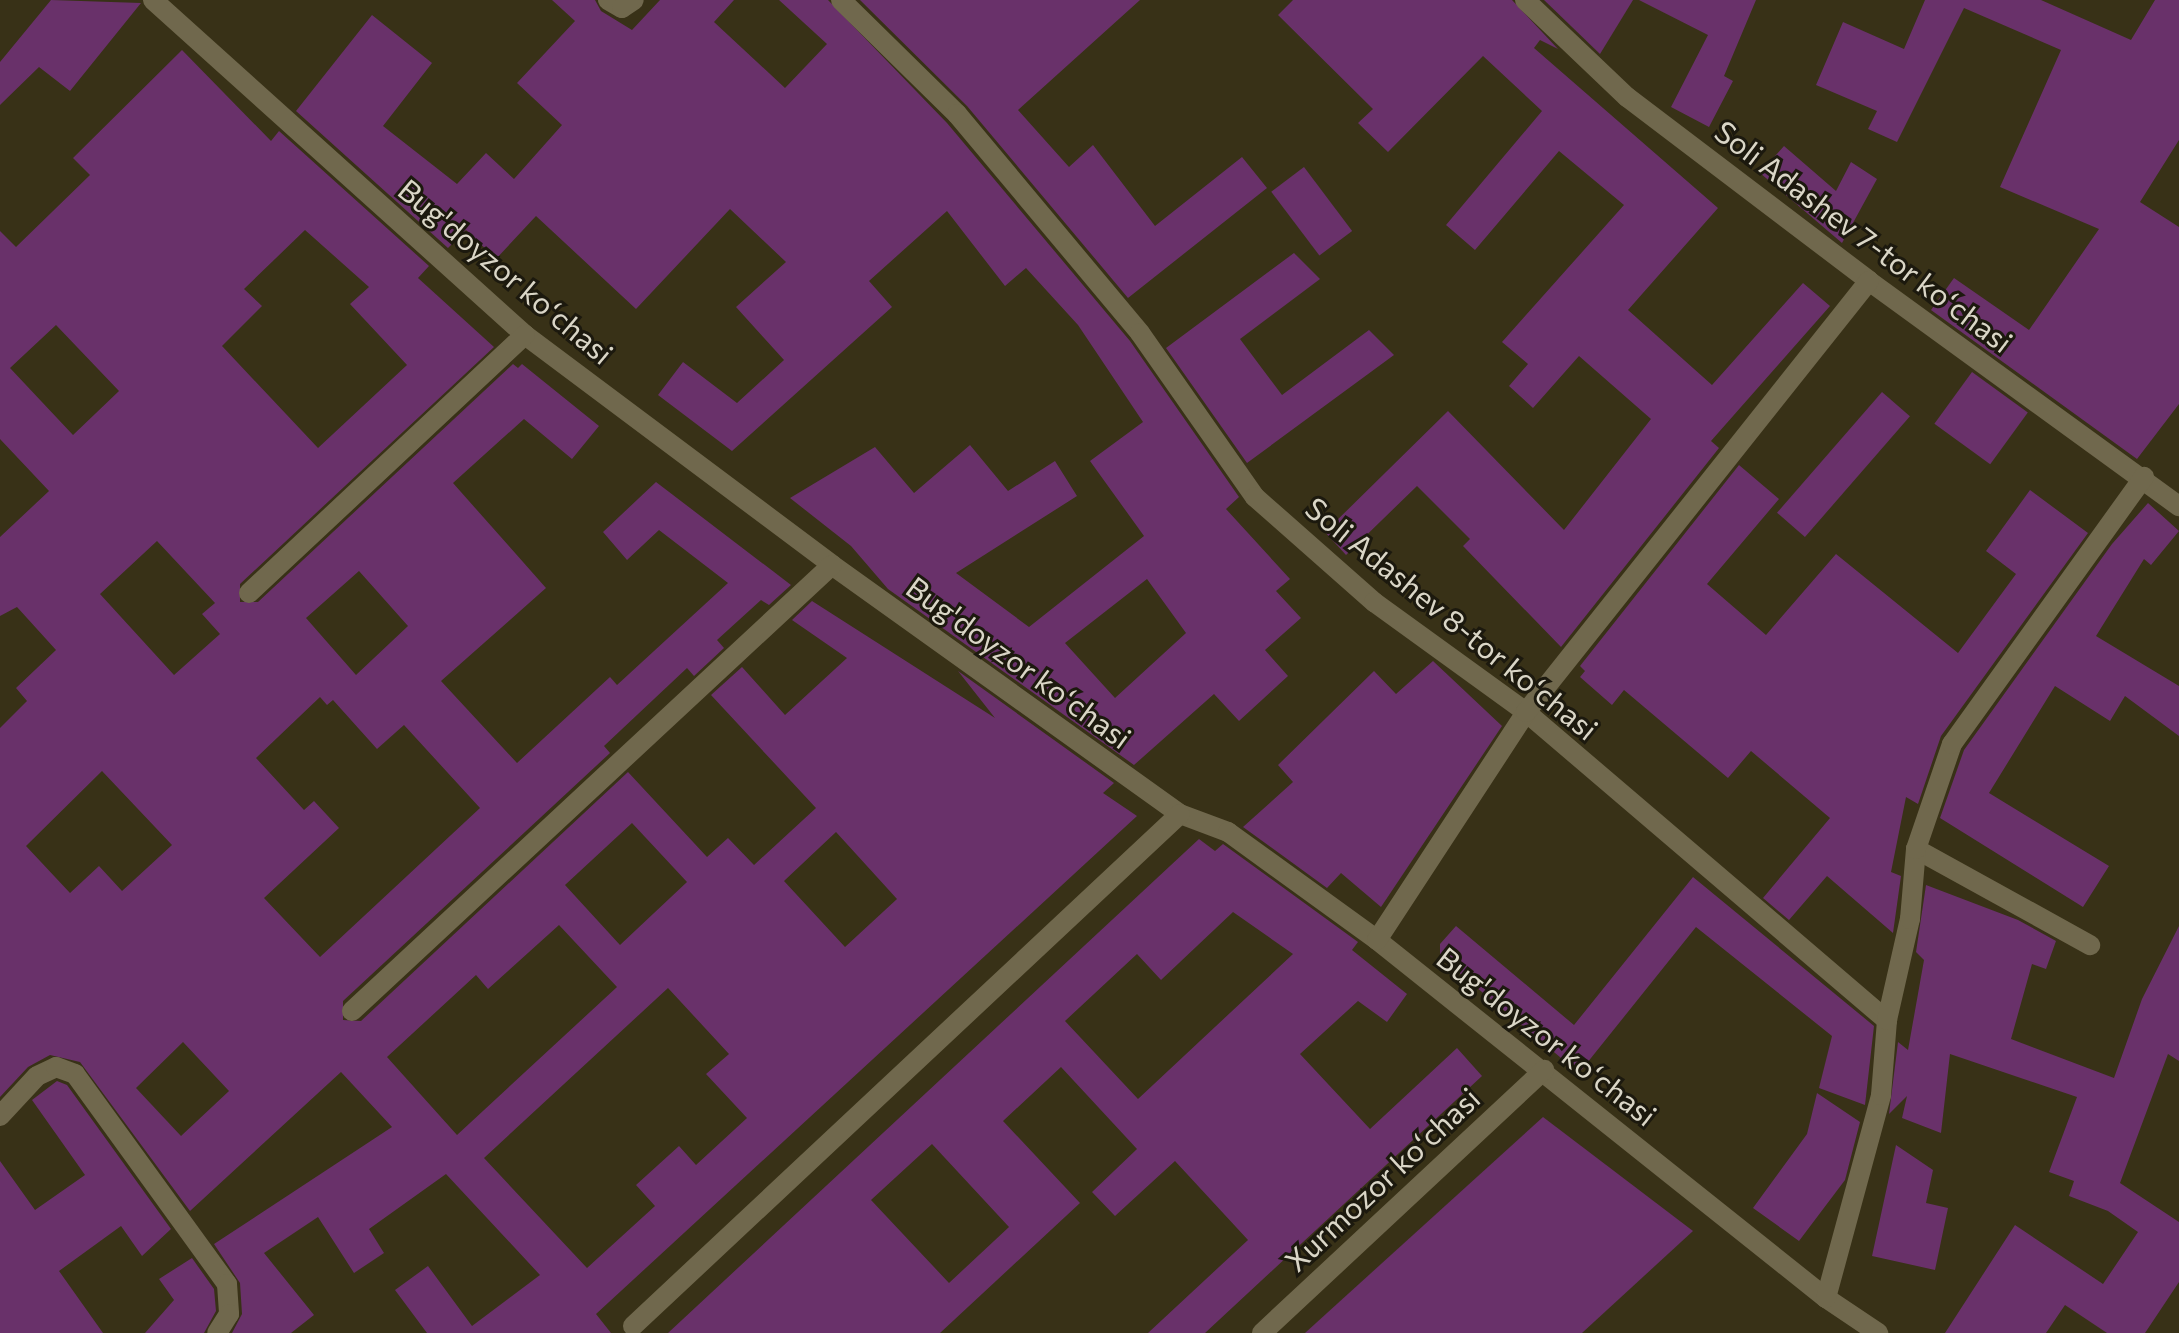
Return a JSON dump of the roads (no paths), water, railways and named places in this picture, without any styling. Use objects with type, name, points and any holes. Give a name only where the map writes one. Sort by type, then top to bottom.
[{"type":"street","name":"Bug'doyzor koʻchasi","points":[[153,0],[525,335],[832,565],[1180,814],[1228,832],[1377,940],[1544,1070],[1826,1298],[1878,1333]]},
{"type":"street","points":[[608,0],[622,8],[634,0]]},
{"type":"street","name":"Soli Adashev 8-tor koʻchasi","points":[[841,0],[957,114],[1130,321],[1255,497],[1374,602],[1526,712],[1887,1020]]},
{"type":"street","name":"Soli Adashev 7-tor koʻchasi","points":[[1525,0],[1627,97],[1869,281],[2144,477],[2179,506]]},
{"type":"street","points":[[1377,940],[1526,712],[1869,281]]},
{"type":"street","points":[[249,593],[525,335]]},
{"type":"street","points":[[1826,1298],[1881,1095],[1887,1020],[1910,919],[1916,849],[1952,744],[2144,477]]},
{"type":"street","points":[[352,1011],[832,565]]},
{"type":"street","points":[[633,1326],[1180,814]]},
{"type":"street","points":[[1916,849],[2090,945]]},
{"type":"street","points":[[0,1116],[37,1076],[56,1067],[75,1074],[227,1284],[229,1314],[217,1333]]},
{"type":"street","name":"Xurmozor koʻchasi","points":[[1262,1333],[1544,1070]]}]
